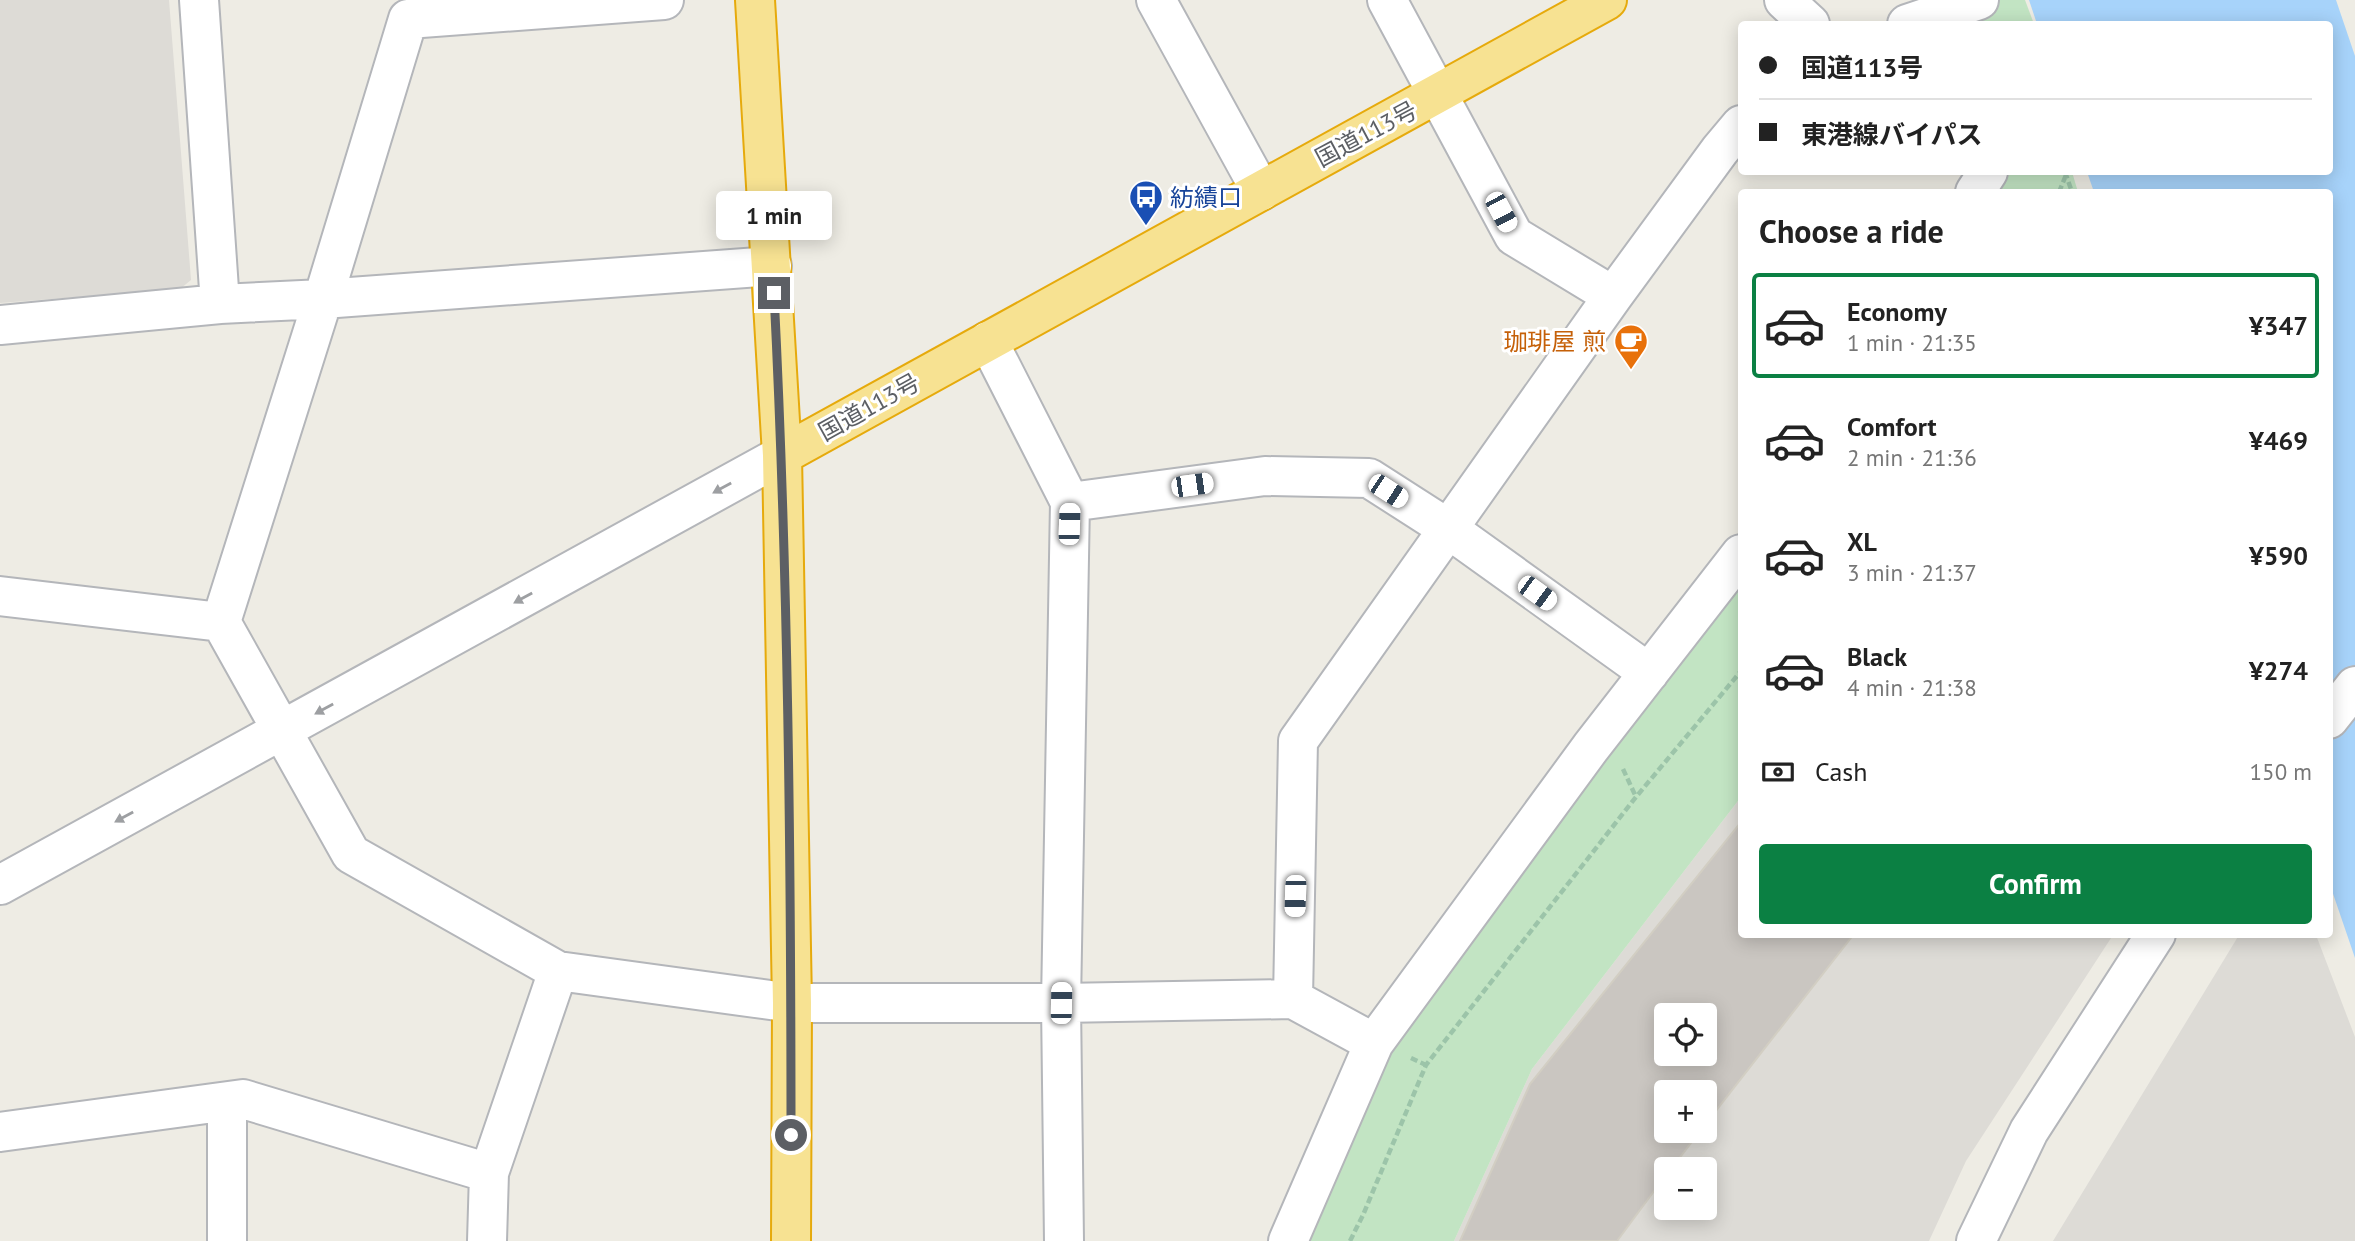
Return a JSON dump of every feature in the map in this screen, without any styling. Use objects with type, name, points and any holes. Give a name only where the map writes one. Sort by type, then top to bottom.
[{"type":"highway","points":[[755,0],[782,455],[792,1003],[791,1241]]},
{"type":"highway","name":"国道113号","points":[[782,455],[1607,0]]},
{"type":"street","points":[[199,0],[219,304]]},
{"type":"street","points":[[664,0],[408,19],[221,621],[351,854],[558,971],[792,1003],[1061,1003],[1293,999],[1374,1043]]},
{"type":"street","points":[[1156,0],[1261,191]]},
{"type":"street","points":[[1387,0],[1514,236],[1613,296]]},
{"type":"street","points":[[1784,0],[1807,21]]},
{"type":"street","points":[[1915,21],[1979,0]]},
{"type":"street","points":[[1293,999],[1298,740],[1613,296],[1711,161],[1738,129]]},
{"type":"street","points":[[0,325],[219,304],[323,299],[772,266]]},
{"type":"street","points":[[988,341],[1070,502],[1061,1003],[1064,1241]]},
{"type":"street","points":[[0,885],[782,455]]},
{"type":"street","points":[[1070,502],[1265,476],[1368,478],[1447,528],[1649,673]]},
{"type":"street","points":[[1288,1241],[1374,1043],[1591,747],[1738,558]]},
{"type":"street","points":[[0,596],[221,621]]},
{"type":"street","points":[[2333,714],[2355,686]]},
{"type":"street","points":[[1976,1241],[2029,1131],[2153,938]]},
{"type":"street","points":[[487,1241],[489,1173],[558,971]]},
{"type":"street","points":[[0,1132],[243,1099],[489,1173]]},
{"type":"street","points":[[227,1241],[228,1103]]},
{"type":"path","points":[[1350,1241],[1426,1065],[1527,933],[1738,675]]},
{"type":"shaded area","points":[[0,0],[169,0],[191,280],[180,289],[0,303]]},
{"type":"shaded area","points":[[1738,801],[1738,938],[2111,938],[1966,1161],[1929,1241],[1454,1241],[1532,1069]]},
{"type":"shaded area","points":[[2237,938],[2317,938],[2355,1037],[2355,1241],[2053,1241]]},
{"type":"green space","points":[[1973,0],[2025,0],[2033,21],[1980,21]]},
{"type":"green space","points":[[2009,175],[2073,175],[2077,189],[2000,189]]},
{"type":"green space","points":[[1738,584],[1738,801],[1532,1069],[1454,1241],[1304,1241],[1389,1037]]},
{"type":"water","points":[[2029,0],[2336,0],[2355,56],[2355,958],[2333,894],[2333,189],[2093,189],[2088,175],[2333,175],[2333,21],[2036,21]]},
{"type":"building","points":[[1738,826],[1738,938],[1851,938],[1717,1109],[1717,1080],[1654,1080],[1654,1143],[1691,1143],[1680,1157],[1654,1157],[1654,1191],[1617,1241],[1460,1241],[1530,1084]]},
{"type":"place","name":"紡績口","points":[[1146,227]]},
{"type":"place","name":"珈琲屋 煎","points":[[1631,371]]},
{"type":"route","points":[[774,293],[782,455],[792,1003],[791,1135]]}]
